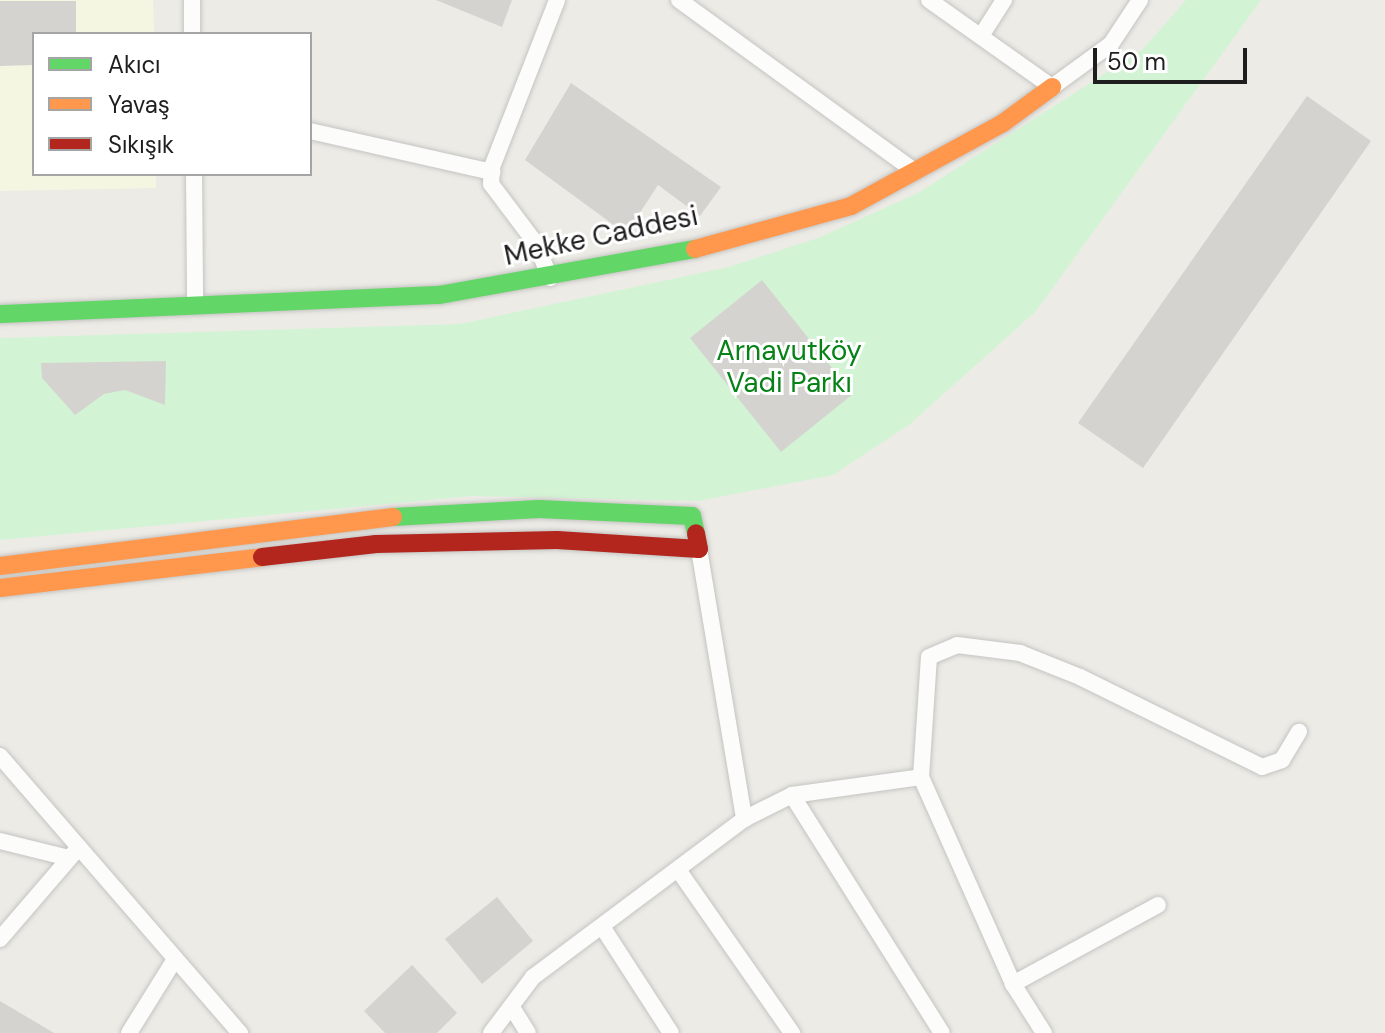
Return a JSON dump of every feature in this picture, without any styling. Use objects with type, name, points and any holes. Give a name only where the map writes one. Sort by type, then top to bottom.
[{"type":"main road","name":"Mekke Caddesi","points":[[0,314],[195,301],[439,295],[667,257],[851,206],[1052,87]]},
{"type":"main road","points":[[0,566],[392,517],[539,509],[692,516],[699,549],[557,540],[376,544],[0,588]]},
{"type":"street","points":[[192,0],[192,32]]},
{"type":"street","points":[[550,278],[537,245],[491,184],[492,172],[557,0]]},
{"type":"street","points":[[679,0],[914,171]]},
{"type":"street","points":[[929,0],[1052,87]]},
{"type":"street","points":[[981,36],[1004,0]]},
{"type":"street","name":"Mekke Caddesi","points":[[1052,87],[1111,44],[1140,0]]},
{"type":"street","points":[[312,131],[492,172]]},
{"type":"street","points":[[194,176],[195,301]]},
{"type":"street","points":[[699,549],[744,819]]},
{"type":"street","points":[[1044,1033],[1013,984],[921,777],[929,657],[957,645],[1020,653],[1080,677],[1262,767],[1282,760],[1299,732]]},
{"type":"street","points":[[0,756],[74,853],[240,1033]]},
{"type":"street","points":[[491,1033],[513,1009],[533,977],[603,928],[744,819],[792,795],[921,777]]},
{"type":"street","points":[[792,795],[942,1033]]},
{"type":"street","points":[[0,841],[74,853]]},
{"type":"street","points":[[0,939],[74,853]]},
{"type":"street","points":[[679,871],[792,1033]]},
{"type":"street","points":[[1013,984],[1158,905]]},
{"type":"street","points":[[603,928],[671,1033]]},
{"type":"street","points":[[129,1033],[175,959]]},
{"type":"street","points":[[513,1009],[528,1033]]},
{"type":"shaded area","points":[[0,0],[153,0],[154,32],[32,32],[32,176],[156,176],[156,188],[0,191]]},
{"type":"green space","name":"Arnavutköy Vadi Parkı","points":[[1186,0],[1261,0],[1036,311],[910,424],[833,475],[698,501],[472,496],[0,540],[0,338],[460,324],[729,267],[818,238],[918,193],[1142,50]]},
{"type":"building","points":[[436,0],[512,0],[502,27]]},
{"type":"building","points":[[0,1],[76,1],[76,32],[32,32],[32,65],[0,66]]},
{"type":"building","points":[[571,83],[721,187],[700,216],[658,185],[626,234],[525,160]]},
{"type":"building","points":[[1307,96],[1371,141],[1143,468],[1078,423]]},
{"type":"building","points":[[762,280],[853,394],[781,452],[690,338]]},
{"type":"building","points":[[166,361],[165,405],[125,390],[104,394],[75,415],[42,378],[41,363]]},
{"type":"building","points":[[497,897],[533,941],[482,984],[445,939]]},
{"type":"building","points":[[412,965],[457,1013],[437,1033],[385,1033],[364,1011]]},
{"type":"building","points":[[0,1001],[54,1033],[0,1033]]},
{"type":"traffic: fast","points":[[0,314],[439,295],[695,249]]},
{"type":"traffic: fast","points":[[393,517],[539,509],[692,516],[696,533]]},
{"type":"traffic: slow","points":[[695,249],[851,206],[1003,123],[1052,87]]},
{"type":"traffic: slow","points":[[0,566],[393,517]]},
{"type":"traffic: slow","points":[[0,588],[262,557]]},
{"type":"traffic: jam","points":[[262,557],[376,544],[557,540],[699,549],[696,533]]}]
